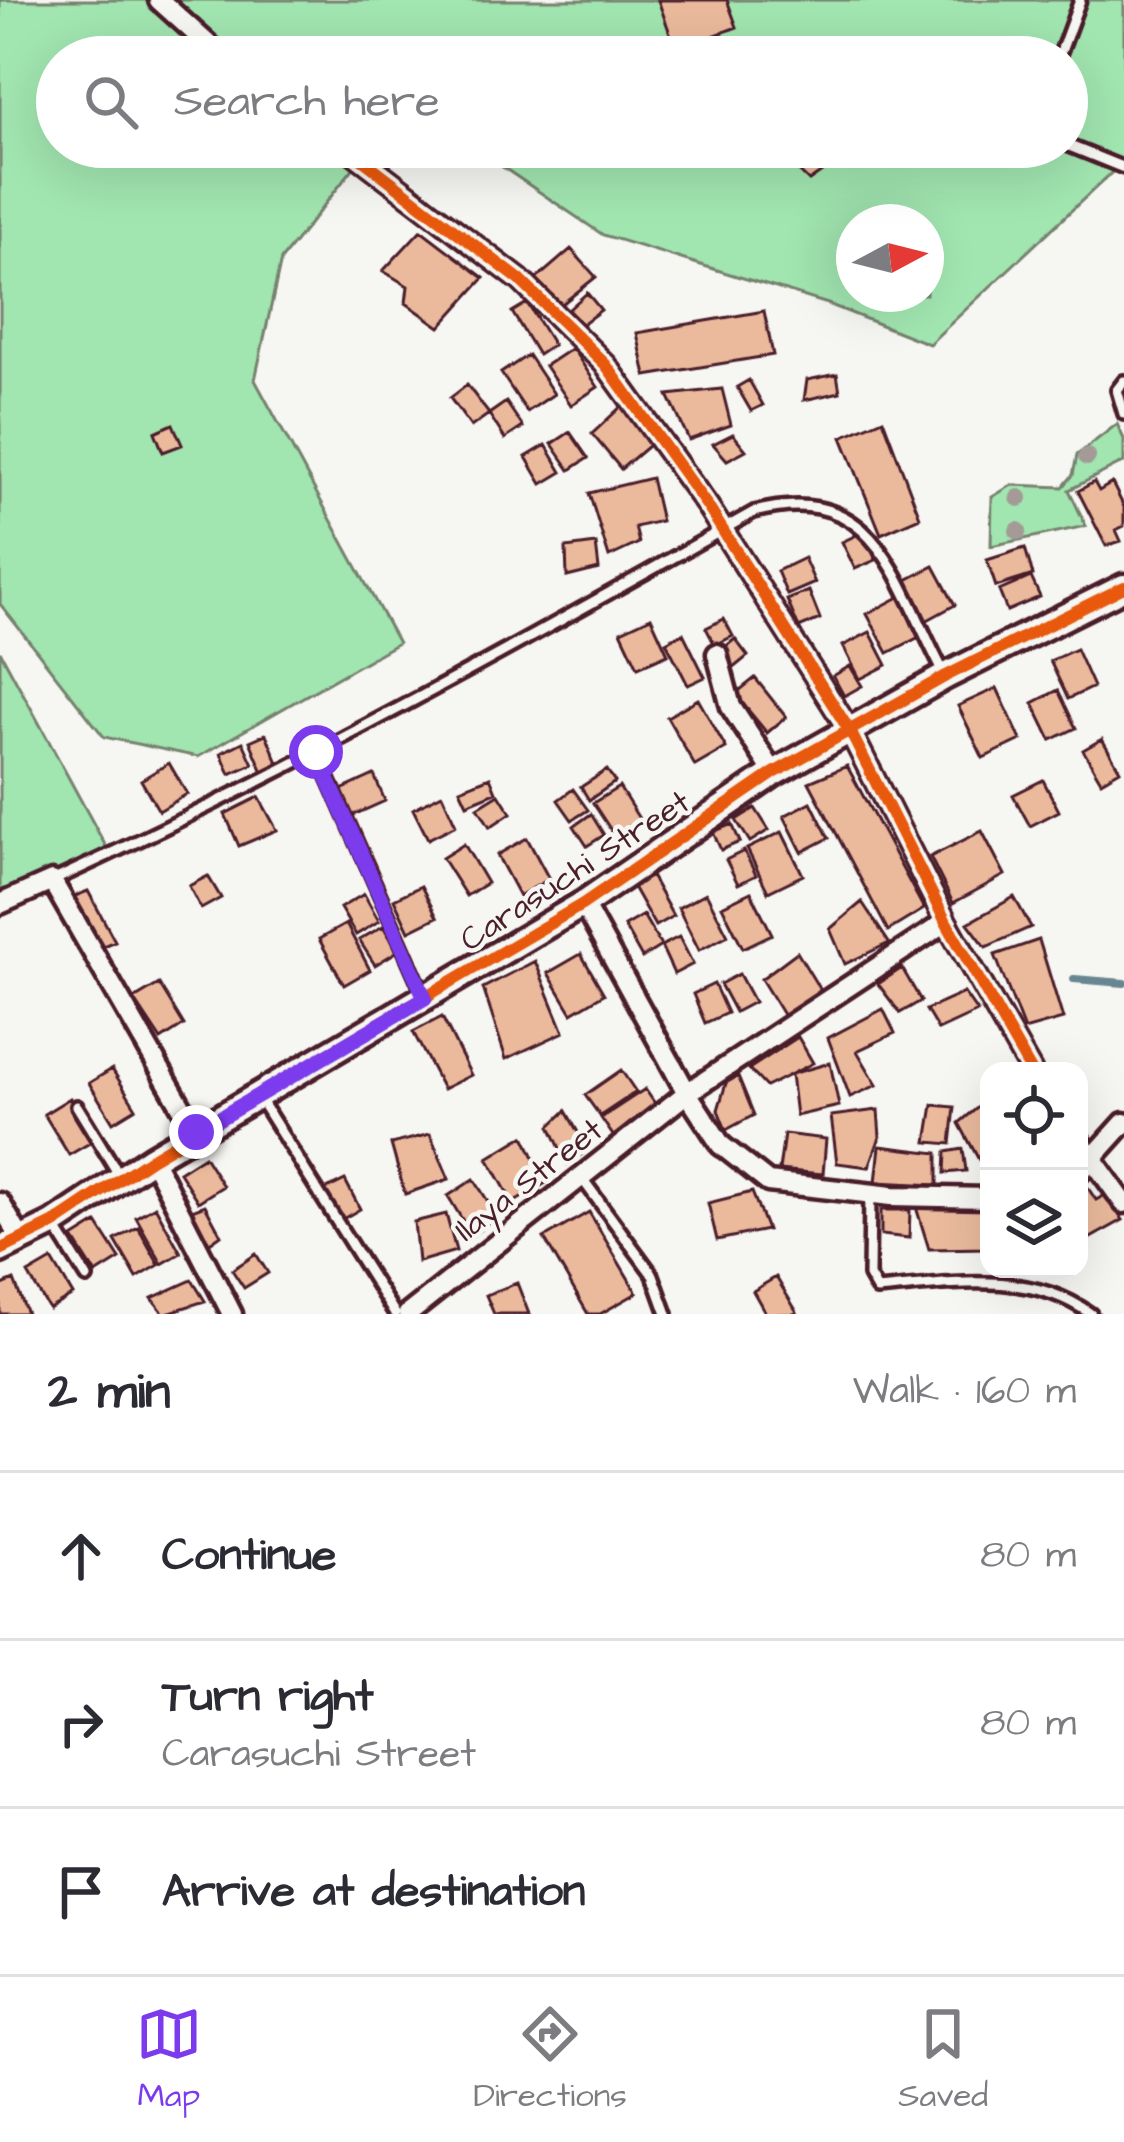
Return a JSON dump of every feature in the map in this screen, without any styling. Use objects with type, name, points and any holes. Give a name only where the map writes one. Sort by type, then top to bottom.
[{"type":"street","points":[[159,0],[199,36]]},
{"type":"street","points":[[373,168],[520,280],[606,365],[722,530],[851,733],[946,922],[1025,1062]]},
{"type":"street","name":"Carasuchi Street","points":[[10,1244],[53,1224],[152,1158],[583,904],[774,772],[946,676],[1124,586]]},
{"type":"street","points":[[717,654],[731,707],[774,772]]},
{"type":"street","points":[[0,904],[52,881],[196,1132]]},
{"type":"street","points":[[583,904],[687,1093],[721,1145],[768,1182],[980,1198]]},
{"type":"street","name":"Ilaya Street","points":[[408,1314],[687,1093],[946,922]]},
{"type":"street","points":[[1088,1166],[1124,1123]]},
{"type":"street","points":[[152,1158],[232,1314]]},
{"type":"street","points":[[1088,1168],[1124,1203]]},
{"type":"street","points":[[0,1203],[10,1244]]},
{"type":"lane","points":[[1066,36],[1080,0]]},
{"type":"lane","points":[[1088,153],[1124,168]]},
{"type":"lane","points":[[1124,382],[1118,390],[1124,414]]},
{"type":"lane","points":[[52,881],[316,752],[754,512],[788,504],[848,514],[872,537],[946,676]]},
{"type":"lane","points":[[316,752],[425,998]]},
{"type":"lane","points":[[258,1096],[395,1314]]},
{"type":"lane","points":[[77,1106],[121,1178]]},
{"type":"lane","points":[[581,1177],[653,1275],[667,1314]]},
{"type":"lane","points":[[869,1193],[869,1276],[878,1289],[982,1282],[1061,1292],[1091,1314]]},
{"type":"lane","points":[[53,1224],[87,1278]]},
{"type":"green space","points":[[0,0],[1124,0],[1124,161],[929,344],[848,312],[944,312],[944,204],[836,204],[836,307],[603,235],[504,168],[1088,168],[1088,36],[36,36],[36,168],[353,168],[281,260],[255,380],[398,643],[198,757],[104,737],[0,604]]},
{"type":"green space","points":[[1117,424],[1124,439],[1124,462],[1069,490],[1086,526],[991,546],[992,497],[1012,485],[1063,487],[1073,475],[1077,455]]},
{"type":"green space","points":[[0,651],[110,854],[0,904]]},
{"type":"building","points":[[658,0],[727,0],[737,27],[713,36],[671,36]]},
{"type":"building","points":[[796,168],[828,168],[809,181]]},
{"type":"building","points":[[421,230],[484,278],[440,327],[406,303],[408,286],[383,271]]},
{"type":"building","points":[[571,249],[596,277],[562,304],[535,280]]},
{"type":"building","points":[[587,293],[601,310],[582,324],[568,310]]},
{"type":"building","points":[[527,303],[553,345],[538,355],[512,312]]},
{"type":"building","points":[[764,311],[773,355],[646,376],[637,333]]},
{"type":"building","points":[[572,348],[598,387],[571,405],[545,366]]},
{"type":"building","points":[[528,355],[554,394],[527,412],[501,373]]},
{"type":"building","points":[[837,374],[840,392],[804,400],[807,380]]},
{"type":"building","points":[[749,380],[763,405],[751,411],[737,387]]},
{"type":"building","points":[[467,385],[489,414],[471,427],[450,398]]},
{"type":"building","points":[[722,389],[731,425],[689,440],[668,395]]},
{"type":"building","points":[[506,402],[523,427],[505,439],[489,414]]},
{"type":"building","points":[[625,403],[655,440],[621,469],[592,434]]},
{"type":"building","points":[[883,419],[920,517],[881,534],[842,437]]},
{"type":"building","points":[[173,424],[182,445],[163,452],[155,432]]},
{"type":"building","points":[[570,432],[588,458],[570,470],[552,444]]},
{"type":"building","points":[[733,434],[746,450],[727,460],[713,444]]},
{"type":"building","points":[[546,445],[562,472],[542,484],[526,457]]},
{"type":"building","points":[[651,478],[661,521],[635,527],[639,543],[609,557],[589,493]]},
{"type":"building","points":[[1094,482],[1099,491],[1112,483],[1124,507],[1124,526],[1116,530],[1121,541],[1106,546],[1078,491]]},
{"type":"building","points":[[863,532],[876,560],[855,569],[842,542]]},
{"type":"building","points":[[596,544],[599,569],[567,577],[566,548]]},
{"type":"building","points":[[1025,548],[1033,575],[996,587],[987,560]]},
{"type":"building","points":[[804,558],[815,583],[787,595],[777,571]]},
{"type":"building","points":[[934,566],[955,605],[922,623],[901,583]]},
{"type":"building","points":[[1031,577],[1040,597],[1007,611],[999,591]]},
{"type":"building","points":[[809,591],[820,619],[799,628],[787,600]]},
{"type":"building","points":[[901,596],[921,636],[888,653],[867,614]]},
{"type":"building","points":[[651,617],[668,654],[638,667],[621,631]]},
{"type":"building","points":[[724,619],[733,636],[715,645],[706,628]]},
{"type":"building","points":[[870,632],[887,665],[860,679],[843,646]]},
{"type":"building","points":[[683,633],[705,677],[688,685],[666,642]]},
{"type":"building","points":[[735,639],[748,656],[732,669],[719,652]]},
{"type":"building","points":[[1076,649],[1093,687],[1068,699],[1050,661]]},
{"type":"building","points":[[850,666],[862,686],[844,696],[833,676]]},
{"type":"building","points":[[755,678],[786,717],[767,733],[735,694]]},
{"type":"building","points":[[997,688],[1021,740],[983,758],[958,706]]},
{"type":"building","points":[[1058,690],[1076,728],[1051,740],[1033,703]]},
{"type":"building","points":[[698,699],[726,748],[695,766],[667,717]]},
{"type":"building","points":[[266,734],[279,765],[263,772],[250,741]]},
{"type":"building","points":[[1102,739],[1120,770],[1101,781],[1083,750]]},
{"type":"building","points":[[243,742],[253,764],[230,774],[221,753]]},
{"type":"building","points":[[169,763],[187,794],[159,811],[141,780]]},
{"type":"building","points":[[847,766],[924,909],[888,931],[809,782]]},
{"type":"building","points":[[607,770],[615,782],[589,800],[581,787]]},
{"type":"building","points":[[374,775],[385,801],[347,818],[335,793]]},
{"type":"building","points":[[490,777],[496,792],[467,804],[460,789]]},
{"type":"building","points":[[1043,780],[1059,811],[1030,826],[1013,795]]},
{"type":"building","points":[[619,787],[643,825],[618,841],[593,803]]},
{"type":"building","points":[[573,789],[588,810],[572,820],[558,800]]},
{"type":"building","points":[[442,794],[456,825],[428,839],[413,809]]},
{"type":"building","points":[[499,794],[511,813],[490,827],[478,807]]},
{"type":"building","points":[[259,797],[277,830],[239,846],[225,814]]},
{"type":"building","points":[[811,802],[829,838],[802,852],[784,816]]},
{"type":"building","points":[[755,808],[769,830],[750,842],[736,820]]},
{"type":"building","points":[[591,814],[604,835],[587,846],[574,826]]},
{"type":"building","points":[[732,824],[740,842],[721,850],[713,832]]},
{"type":"building","points":[[982,831],[1005,875],[953,903],[930,857]]},
{"type":"building","points":[[782,832],[803,875],[768,892],[747,849]]},
{"type":"building","points":[[527,838],[549,879],[519,896],[497,855]]},
{"type":"building","points":[[464,844],[487,883],[466,896],[442,858]]},
{"type":"building","points":[[744,851],[756,875],[738,884],[726,860]]},
{"type":"building","points":[[208,876],[221,898],[201,909],[189,886]]},
{"type":"building","points":[[651,876],[673,916],[655,926],[633,887]]},
{"type":"building","points":[[421,886],[437,917],[409,931],[394,899]]},
{"type":"building","points":[[88,891],[115,941],[96,949],[70,898]]},
{"type":"building","points":[[751,892],[772,934],[743,948],[722,906]]},
{"type":"building","points":[[706,893],[728,935],[699,950],[678,908]]},
{"type":"building","points":[[364,894],[379,921],[356,935],[340,908]]},
{"type":"building","points":[[1014,897],[1031,927],[986,947],[968,923]]},
{"type":"building","points":[[862,902],[889,943],[845,964],[830,929]]},
{"type":"building","points":[[643,915],[661,946],[642,958],[624,926]]},
{"type":"building","points":[[346,924],[370,970],[344,985],[319,939]]},
{"type":"building","points":[[383,926],[398,951],[375,965],[359,940]]},
{"type":"building","points":[[679,937],[693,964],[674,974],[661,946]]},
{"type":"building","points":[[1039,940],[1063,1019],[1024,1030],[995,955]]},
{"type":"building","points":[[797,952],[822,993],[785,1018],[761,979]]},
{"type":"building","points":[[581,954],[604,994],[572,1013],[548,973]]},
{"type":"building","points":[[535,961],[564,1032],[506,1059],[483,988]]},
{"type":"building","points":[[902,968],[921,1001],[900,1013],[878,984]]},
{"type":"building","points":[[739,974],[754,1002],[735,1012],[720,984]]},
{"type":"building","points":[[159,984],[184,1025],[161,1040],[134,999]]},
{"type":"building","points":[[714,984],[727,1013],[705,1023],[693,994]]},
{"type":"building","points":[[964,993],[977,1012],[938,1030],[926,1010]]},
{"type":"building","points":[[883,1009],[895,1033],[857,1051],[877,1085],[850,1097],[828,1038]]},
{"type":"building","points":[[442,1017],[471,1075],[443,1089],[413,1032]]},
{"type":"building","points":[[798,1037],[813,1063],[766,1087],[749,1069]]},
{"type":"building","points":[[830,1063],[839,1106],[796,1116],[791,1074]]},
{"type":"building","points":[[112,1069],[136,1108],[113,1122],[89,1083]]},
{"type":"building","points":[[621,1070],[636,1092],[600,1116],[585,1095]]},
{"type":"building","points":[[738,1076],[754,1115],[726,1130],[718,1110],[726,1083]]},
{"type":"building","points":[[645,1089],[658,1108],[614,1137],[601,1118]]},
{"type":"building","points":[[70,1098],[95,1140],[69,1155],[44,1114]]},
{"type":"building","points":[[933,1105],[955,1107],[951,1144],[927,1142]]},
{"type":"building","points":[[980,1106],[980,1160],[979,1160],[959,1123]]},
{"type":"building","points":[[878,1110],[880,1137],[869,1167],[837,1163],[831,1116]]},
{"type":"building","points":[[566,1111],[588,1150],[567,1164],[550,1126]]},
{"type":"building","points":[[430,1134],[449,1179],[405,1194],[391,1144]]},
{"type":"building","points":[[784,1134],[826,1139],[823,1174],[779,1170]]},
{"type":"building","points":[[524,1136],[546,1183],[513,1203],[488,1158]]},
{"type":"building","points":[[880,1146],[938,1153],[938,1185],[876,1182]]},
{"type":"building","points":[[963,1149],[966,1171],[945,1173],[946,1152]]},
{"type":"building","points":[[204,1156],[223,1186],[198,1202],[179,1172]]},
{"type":"building","points":[[474,1179],[497,1216],[472,1236],[448,1196]]},
{"type":"building","points":[[345,1180],[360,1209],[341,1220],[325,1190]]},
{"type":"building","points":[[1088,1188],[1096,1200],[1105,1195],[1123,1220],[1088,1239]]},
{"type":"building","points":[[752,1192],[767,1230],[717,1240],[708,1203]]},
{"type":"building","points":[[205,1205],[221,1235],[207,1245],[189,1211]]},
{"type":"building","points":[[155,1206],[181,1253],[162,1264],[136,1217]]},
{"type":"building","points":[[916,1207],[980,1208],[980,1248],[929,1249]]},
{"type":"building","points":[[881,1210],[910,1210],[909,1238],[881,1235]]},
{"type":"building","points":[[589,1212],[637,1293],[600,1314],[588,1314],[544,1238]]},
{"type":"building","points":[[446,1214],[456,1251],[418,1262],[414,1222]]},
{"type":"building","points":[[97,1223],[120,1259],[96,1274],[73,1238]]},
{"type":"building","points":[[138,1227],[159,1265],[137,1278],[115,1240]]},
{"type":"building","points":[[256,1254],[268,1273],[244,1288],[232,1270]]},
{"type":"building","points":[[52,1260],[73,1295],[49,1309],[28,1274]]},
{"type":"building","points":[[776,1277],[794,1314],[766,1314],[753,1291]]},
{"type":"building","points":[[14,1280],[27,1314],[0,1314],[0,1286]]},
{"type":"building","points":[[192,1280],[205,1301],[164,1314],[152,1298]]},
{"type":"building","points":[[517,1283],[529,1314],[494,1314],[486,1295]]},
{"type":"waterway","points":[[1074,979],[1124,983]]},
{"type":"cycle path","points":[[373,168],[520,280],[606,365],[708,507],[851,733],[946,922],[1026,1062]]},
{"type":"cycle path","points":[[0,1250],[53,1224],[152,1158],[583,904],[774,773],[946,676],[1124,587]]},
{"type":"route","points":[[196,1132],[425,998],[316,752]]}]
